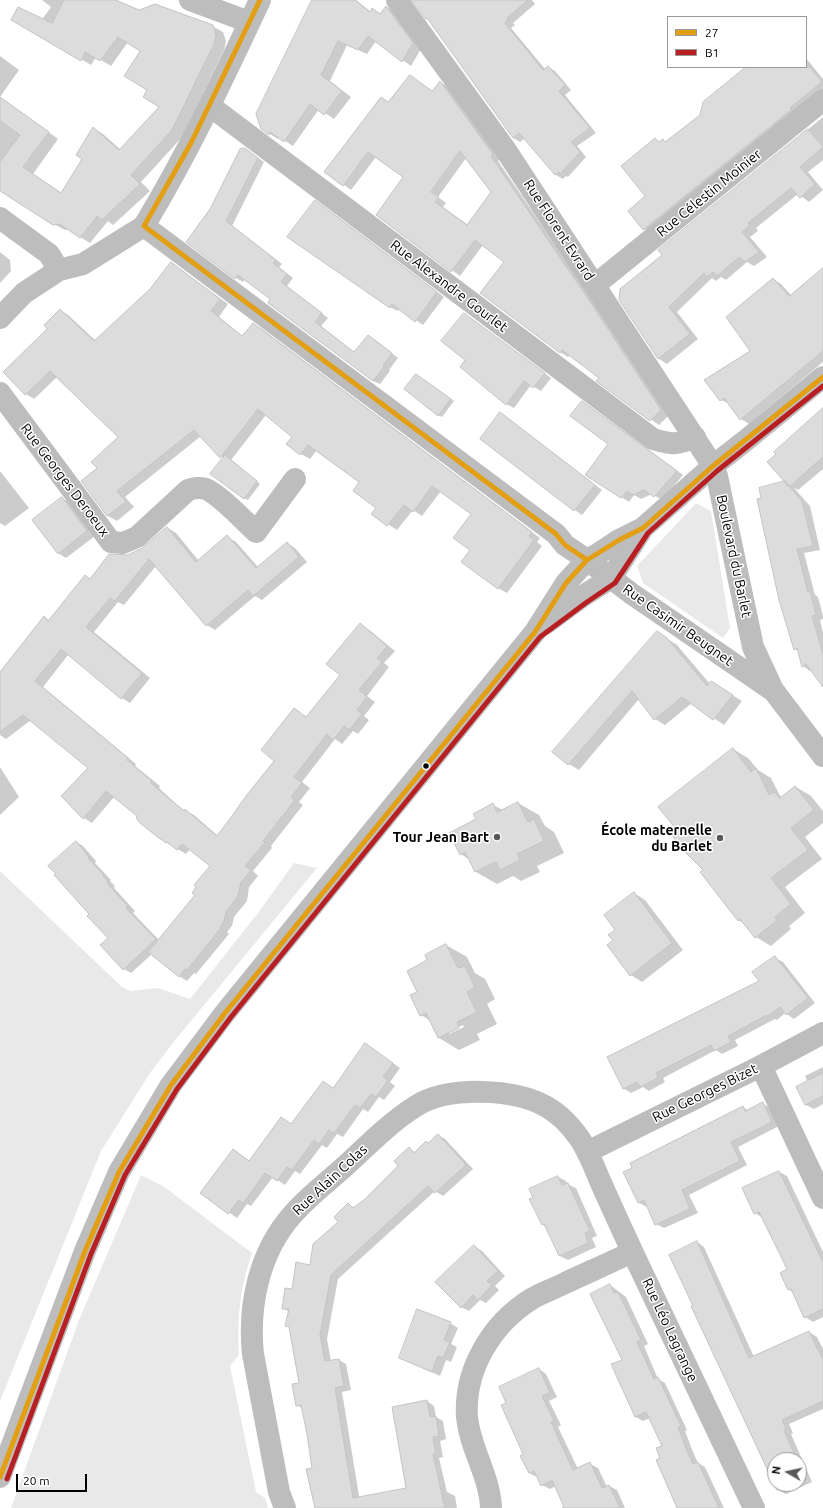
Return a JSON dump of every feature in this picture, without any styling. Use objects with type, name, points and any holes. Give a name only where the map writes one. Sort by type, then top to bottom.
[{"type":"street","points":[[190,0],[249,22]]},
{"type":"street","points":[[0,318],[24,293],[59,270],[83,264],[144,226],[171,181],[210,106],[260,0]]},
{"type":"street","name":"Rue Florent Evrard","points":[[397,0],[505,149],[713,466]]},
{"type":"street","name":"Rue Célestin Moinier","points":[[595,285],[823,100]]},
{"type":"street","name":"Rue Alexandre Gourlet","points":[[210,106],[654,439],[669,444],[680,444],[695,437]]},
{"type":"street","points":[[0,218],[49,254],[59,270]]},
{"type":"street","name":"Rue Casimir Beugnet","points":[[144,226],[556,534],[565,545],[773,690]]},
{"type":"street","points":[[0,1477],[85,1251],[119,1172],[171,1086],[225,1014],[535,632],[566,583],[587,560],[619,540],[643,528],[713,466],[823,377]]},
{"type":"street","name":"Rue Georges Deroeux","points":[[0,393],[111,542],[123,543],[137,537],[188,490],[193,488],[205,488],[214,493],[256,532],[295,479]]},
{"type":"street","name":"Boulevard du Barlet","points":[[713,466],[717,476],[753,647],[773,690],[823,756]]},
{"type":"street","points":[[535,632],[583,596],[611,578],[643,528]]},
{"type":"street","points":[[735,664],[753,647]]},
{"type":"street","name":"Rue Georges Bizet","points":[[587,1152],[761,1066],[823,1033]]},
{"type":"street","points":[[761,1066],[823,1198]]},
{"type":"street","name":"Rue Alain Colas","points":[[285,1508],[279,1492],[253,1354],[251,1333],[252,1310],[264,1261],[292,1215],[312,1195],[401,1116],[417,1105],[434,1098],[454,1093],[499,1093],[520,1097],[547,1107],[563,1119],[578,1136],[587,1152]]},
{"type":"street","name":"Rue Léo Lagrange","points":[[587,1152],[632,1252],[754,1508]]},
{"type":"street","points":[[491,1508],[491,1495],[485,1475],[472,1445],[467,1418],[468,1394],[472,1372],[482,1351],[495,1332],[513,1312],[533,1298],[632,1252]]},
{"type":"shaded area","points":[[696,503],[711,511],[730,628],[723,638],[643,583],[637,566]]},
{"type":"shaded area","points":[[294,863],[317,868],[176,1039],[150,1073],[101,1151],[0,1401],[0,871],[122,987],[131,991],[158,988],[190,999],[258,913]]},
{"type":"shaded area","points":[[141,1175],[163,1186],[252,1253],[240,1303],[238,1328],[239,1355],[230,1366],[256,1492],[265,1498],[268,1508],[11,1508],[79,1320]]},
{"type":"building","points":[[64,0],[116,0],[139,10],[155,4],[213,25],[216,35],[214,44],[172,130],[131,175],[140,184],[102,220],[97,216],[80,238],[60,224],[53,225],[0,191],[0,162],[20,135],[0,121],[0,97],[49,132],[23,167],[61,193],[82,159],[76,155],[93,127],[119,150],[159,107],[143,97],[147,90],[124,76],[140,51],[118,37],[100,61],[85,52],[81,61],[11,20],[18,7],[52,23]]},
{"type":"building","points":[[312,0],[355,0],[370,12],[372,8],[380,14],[386,6],[413,43],[402,62],[368,36],[358,50],[338,41],[321,75],[342,91],[324,115],[310,104],[284,142],[270,132],[269,135],[261,129],[256,114]]},
{"type":"building","points":[[412,0],[528,0],[507,18],[508,20],[505,23],[543,70],[548,66],[565,85],[559,91],[590,128],[571,142],[580,152],[560,174],[559,172],[555,175],[519,133],[513,138],[427,18],[426,19]]},
{"type":"building","points":[[810,67],[822,82],[790,108],[792,109],[643,230],[628,211],[645,196],[621,166],[655,138],[659,142],[663,139],[665,142],[700,115],[703,102],[745,68]]},
{"type":"building","points":[[410,75],[432,91],[440,81],[493,154],[491,156],[589,300],[661,410],[650,421],[596,381],[599,378],[562,350],[560,353],[480,293],[504,262],[475,240],[451,272],[376,215],[403,177],[368,152],[343,186],[324,172],[381,97],[388,102]],"holes":[[[460,151],[491,192],[467,225],[435,202],[439,197],[431,192]]]},
{"type":"building","points":[[808,129],[823,147],[800,167],[815,184],[800,198],[791,188],[748,223],[750,225],[742,232],[759,252],[745,262],[739,257],[717,276],[713,272],[707,277],[704,273],[669,307],[690,334],[658,359],[619,300],[620,289],[662,255],[658,250]]},
{"type":"building","points":[[245,148],[258,158],[226,221],[276,260],[273,263],[287,274],[281,282],[322,313],[315,322],[354,352],[368,335],[392,353],[383,366],[384,367],[373,381],[268,303],[270,299],[238,275],[235,279],[186,242],[210,209],[240,149]]},
{"type":"building","points":[[315,200],[437,292],[415,322],[392,304],[390,308],[287,237]]},
{"type":"building","points":[[171,262],[220,299],[211,311],[242,336],[253,323],[532,532],[529,536],[534,540],[498,589],[461,562],[470,550],[453,538],[471,514],[432,486],[413,512],[404,505],[387,526],[371,514],[376,508],[353,491],[359,482],[308,445],[300,455],[286,444],[292,437],[258,409],[220,458],[194,430],[117,491],[126,502],[107,516],[81,481],[97,468],[91,462],[118,437],[50,371],[25,395],[3,372],[47,329],[44,325],[60,309],[94,341],[150,289]]},
{"type":"building","points":[[823,268],[823,351],[740,420],[724,398],[720,401],[704,380],[750,351],[726,317],[773,278],[789,296]]},
{"type":"building","points":[[464,313],[545,373],[533,388],[524,381],[506,405],[460,367],[465,360],[441,341]]},
{"type":"building","points":[[416,374],[451,399],[438,416],[404,389]]},
{"type":"building","points":[[582,401],[677,471],[654,497],[644,490],[633,495],[627,491],[621,498],[585,475],[608,444],[570,416]]},
{"type":"building","points":[[823,408],[823,457],[789,487],[767,462],[776,454],[774,452]]},
{"type":"building","points":[[500,412],[595,485],[574,511],[480,439]]},
{"type":"building","points":[[225,455],[257,481],[244,499],[210,474]]},
{"type":"building","points":[[785,481],[802,501],[813,546],[797,549],[808,592],[810,591],[816,615],[812,616],[823,654],[823,687],[806,664],[802,667],[797,648],[794,650],[779,600],[757,499],[761,498],[759,488]]},
{"type":"building","points":[[62,497],[87,531],[58,554],[32,520]]},
{"type":"building","points":[[167,527],[196,562],[227,535],[256,568],[287,542],[299,557],[253,596],[248,590],[206,626],[149,559],[115,601],[110,598],[86,627],[142,673],[121,699],[61,649],[35,681],[128,758],[127,760],[152,781],[151,783],[166,796],[184,811],[185,809],[217,836],[274,761],[261,750],[294,708],[306,717],[340,675],[326,664],[360,623],[387,646],[377,658],[382,662],[359,690],[367,697],[357,710],[362,714],[349,730],[344,726],[333,740],[327,734],[294,777],[302,783],[291,797],[295,800],[263,841],[265,842],[245,866],[251,870],[241,882],[238,896],[226,912],[224,921],[220,927],[221,928],[187,970],[185,969],[179,977],[148,952],[195,895],[192,893],[196,887],[194,885],[210,866],[182,844],[177,850],[167,842],[166,843],[160,839],[140,823],[136,818],[137,816],[106,791],[83,819],[61,796],[88,768],[23,715],[0,732],[0,672],[44,616],[48,621],[85,575],[90,579],[109,554],[128,555],[142,548]]},
{"type":"building","points":[[657,631],[667,638],[707,686],[711,681],[733,695],[713,720],[682,697],[654,720],[632,691],[568,765],[552,752]]},
{"type":"building","points":[[733,748],[751,772],[756,768],[769,795],[774,792],[780,798],[795,786],[814,810],[791,828],[808,850],[771,878],[791,904],[775,917],[777,920],[755,938],[740,919],[738,921],[700,872],[703,870],[679,846],[671,833],[676,829],[658,807]]},
{"type":"building","name":"Tour Jean Bart","points":[[518,802],[528,822],[534,819],[544,841],[517,854],[520,860],[500,870],[496,862],[475,872],[465,852],[460,855],[449,833],[476,819],[473,814],[493,803],[497,812]]},
{"type":"building","points":[[76,841],[89,857],[88,858],[104,875],[103,876],[108,881],[107,883],[128,906],[126,908],[156,939],[123,970],[100,945],[108,938],[87,916],[89,914],[54,875],[56,874],[48,866]]},
{"type":"building","points":[[634,892],[672,943],[630,976],[607,945],[613,940],[608,935],[615,930],[604,915]]},
{"type":"building","points":[[446,944],[458,968],[465,966],[475,987],[467,992],[477,1012],[457,1022],[459,1028],[438,1038],[426,1013],[420,1016],[410,995],[417,992],[407,971],[427,960],[425,955]]},
{"type":"building","points":[[775,956],[808,998],[786,1015],[780,1007],[768,1016],[767,1015],[728,1036],[731,1042],[714,1051],[711,1045],[656,1073],[658,1078],[640,1087],[637,1082],[623,1089],[607,1057],[759,981],[752,972]]},
{"type":"building","points":[[365,1043],[393,1063],[383,1077],[388,1080],[376,1097],[371,1094],[360,1108],[355,1105],[334,1133],[329,1130],[319,1144],[314,1140],[292,1170],[287,1167],[277,1181],[265,1173],[243,1203],[239,1200],[228,1214],[200,1193],[233,1149],[249,1161],[281,1117],[291,1124],[323,1081],[333,1088]]},
{"type":"building","points":[[823,1073],[823,1096],[805,1105],[796,1087]]},
{"type":"building","points":[[763,1102],[772,1122],[731,1142],[740,1161],[682,1190],[690,1209],[655,1225],[644,1200],[638,1203],[623,1172],[632,1168],[630,1163],[743,1106],[745,1111]]},
{"type":"building","points":[[438,1134],[466,1165],[435,1193],[428,1186],[331,1275],[320,1335],[325,1361],[339,1359],[344,1386],[335,1388],[353,1498],[406,1488],[392,1407],[427,1400],[430,1417],[436,1416],[439,1436],[433,1437],[436,1454],[433,1454],[445,1508],[315,1508],[306,1469],[312,1468],[307,1434],[301,1405],[296,1406],[292,1384],[299,1383],[289,1327],[285,1326],[289,1309],[282,1309],[285,1288],[292,1289],[296,1262],[310,1265],[313,1244],[338,1222],[334,1217],[348,1203],[353,1208],[365,1199],[398,1166],[394,1161],[409,1147],[414,1153],[426,1141],[428,1143]]},
{"type":"building","points":[[779,1171],[823,1262],[823,1309],[804,1318],[791,1289],[788,1290],[780,1273],[787,1269],[759,1212],[754,1214],[742,1188]]},
{"type":"building","points":[[558,1176],[562,1185],[568,1183],[590,1231],[585,1233],[588,1243],[559,1256],[544,1224],[542,1225],[529,1199],[533,1198],[529,1189]]},
{"type":"building","points":[[697,1241],[749,1358],[809,1331],[823,1360],[823,1401],[782,1420],[786,1429],[784,1430],[794,1452],[767,1452],[767,1469],[691,1306],[693,1306],[669,1255]]},
{"type":"building","points":[[474,1245],[498,1271],[487,1281],[492,1285],[478,1300],[473,1295],[461,1308],[435,1282]]},
{"type":"building","points":[[610,1284],[614,1293],[618,1292],[641,1340],[637,1342],[654,1379],[658,1377],[681,1426],[678,1427],[693,1464],[698,1462],[719,1508],[677,1508],[656,1460],[660,1458],[656,1448],[662,1446],[646,1412],[635,1417],[611,1364],[622,1360],[590,1294]]},
{"type":"building","points":[[417,1309],[451,1322],[444,1340],[450,1342],[443,1358],[438,1356],[432,1372],[399,1358]]},
{"type":"building","points":[[539,1368],[550,1393],[542,1396],[554,1421],[551,1422],[573,1470],[590,1462],[602,1488],[609,1485],[620,1508],[562,1508],[564,1507],[552,1480],[541,1486],[534,1471],[529,1473],[520,1456],[523,1454],[501,1405],[506,1403],[499,1387]]},
{"type":"transit line","name":"27","points":[[260,0],[191,143],[144,226],[556,534],[565,545],[587,560]]},
{"type":"transit line","name":"27","points":[[0,1477],[85,1251],[119,1172],[171,1085],[225,1013],[535,632],[566,583],[587,560],[619,540],[643,528],[713,466],[823,377]]},
{"type":"transit line","name":"B1","points":[[7,1479],[91,1254],[125,1175],[177,1089],[231,1017],[540,637],[615,583],[648,533],[717,471],[823,386]]},
{"type":"place","name":"Tour Jean Bart","points":[[497,837]]},
{"type":"place","name":"École maternelle du Barlet","points":[[720,838]]}]
